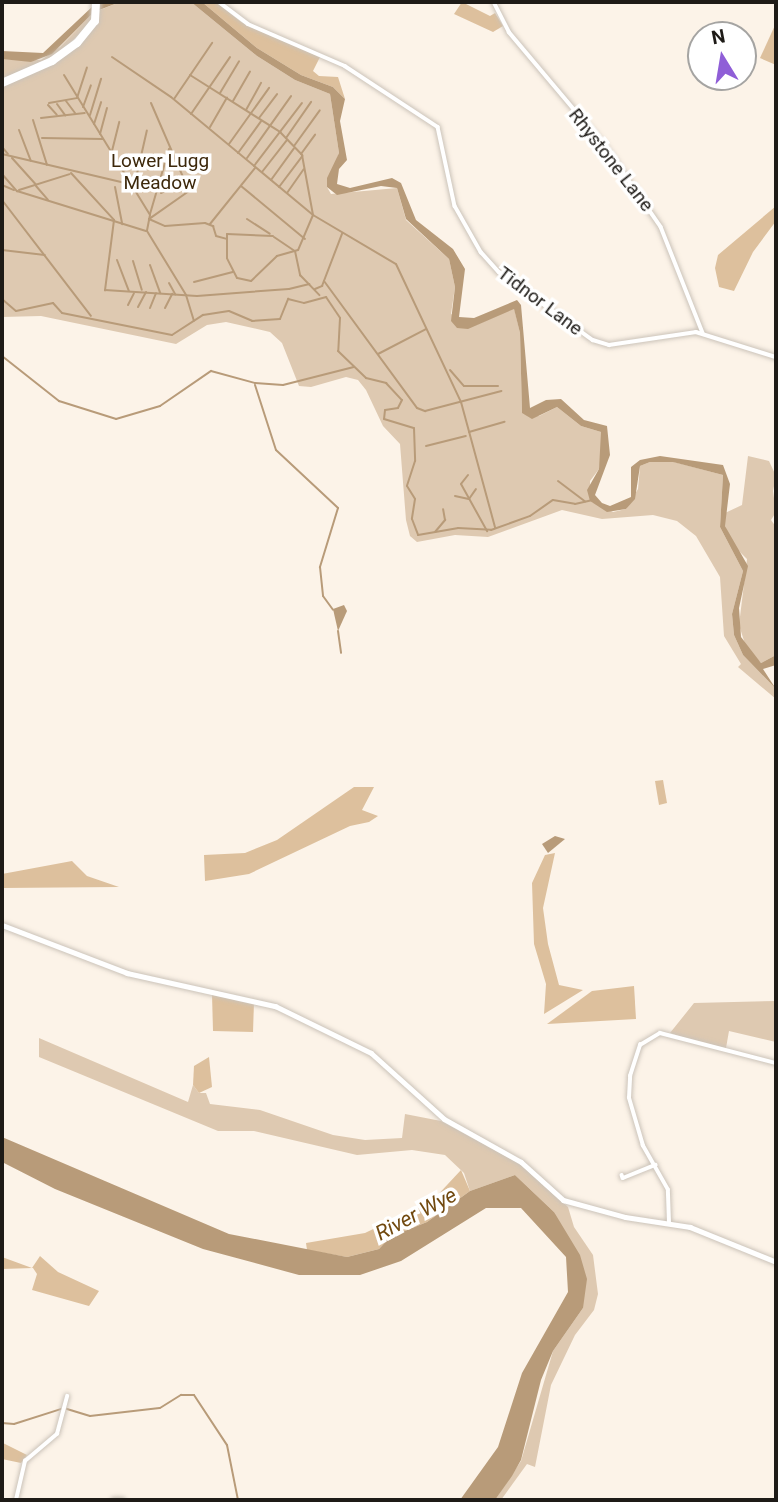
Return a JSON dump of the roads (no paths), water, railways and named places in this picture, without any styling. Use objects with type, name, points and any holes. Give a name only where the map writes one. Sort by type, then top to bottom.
[{"type":"highway","points":[[2,83],[60,56],[95,21],[96,2]]},
{"type":"main road","points":[[2,925],[55,949],[151,980],[265,1002],[384,1062],[444,1119],[521,1162],[563,1200],[702,1231],[776,1262]]},
{"type":"main road","points":[[113,1500],[122,1500]]},
{"type":"street","name":"Tidnor Lane","points":[[219,2],[248,24],[345,66],[438,127],[455,206],[481,252],[499,272],[581,333],[610,345],[703,333],[776,358]]},
{"type":"street","name":"Rhystone Lane","points":[[494,2],[509,32],[598,137],[662,227],[703,333]]},
{"type":"street","points":[[669,1223],[671,1200],[643,1146],[629,1098],[630,1076],[645,1039],[660,1033],[776,1063]]},
{"type":"street","points":[[623,1178],[655,1165]]},
{"type":"street","points":[[16,1500],[25,1461],[57,1434],[67,1396]]},
{"type":"waterway","points":[[174,99],[212,43]]},
{"type":"waterway","points":[[112,57],[171,97],[313,215],[298,250],[277,256],[251,281],[237,278],[227,258],[227,234],[273,236]]},
{"type":"waterway","points":[[191,114],[230,57]]},
{"type":"waterway","points":[[220,93],[239,61]]},
{"type":"waterway","points":[[49,103],[77,98],[87,68]]},
{"type":"waterway","points":[[233,101],[250,72]]},
{"type":"waterway","points":[[64,75],[150,215],[147,231],[186,295],[194,321]]},
{"type":"waterway","points":[[190,75],[280,132],[302,155],[313,215],[396,264],[461,402],[495,527]]},
{"type":"waterway","points":[[90,115],[101,79]]},
{"type":"waterway","points":[[246,110],[261,83]]},
{"type":"waterway","points":[[83,107],[91,85]]},
{"type":"waterway","points":[[229,144],[269,88]]},
{"type":"waterway","points":[[259,118],[277,94]]},
{"type":"waterway","points":[[247,158],[291,96]]},
{"type":"waterway","points":[[210,127],[227,98]]},
{"type":"waterway","points":[[66,101],[75,113]]},
{"type":"waterway","points":[[94,124],[101,102]]},
{"type":"waterway","points":[[286,138],[311,102]]},
{"type":"waterway","points":[[151,103],[189,191],[149,219],[165,226],[205,223],[213,226],[216,236],[227,239]]},
{"type":"waterway","points":[[254,166],[302,103]]},
{"type":"waterway","points":[[57,104],[65,115]]},
{"type":"waterway","points":[[48,105],[57,115]]},
{"type":"waterway","points":[[100,134],[107,108]]},
{"type":"waterway","points":[[294,146],[320,110]]},
{"type":"waterway","points":[[41,118],[85,113]]},
{"type":"waterway","points":[[33,120],[47,165]]},
{"type":"waterway","points":[[238,153],[261,121]]},
{"type":"waterway","points":[[112,151],[119,122]]},
{"type":"waterway","points":[[19,130],[31,161]]},
{"type":"waterway","points":[[134,187],[147,130]]},
{"type":"waterway","points":[[301,154],[315,135]]},
{"type":"waterway","points":[[42,138],[103,139]]},
{"type":"waterway","points":[[262,172],[287,140]]},
{"type":"waterway","points":[[2,147],[8,154]]},
{"type":"waterway","points":[[271,180],[294,148]]},
{"type":"waterway","points":[[150,214],[169,149]]},
{"type":"waterway","points":[[2,154],[130,184]]},
{"type":"waterway","points":[[279,187],[302,156]]},
{"type":"waterway","points":[[12,158],[36,185]]},
{"type":"waterway","points":[[210,224],[255,168]]},
{"type":"waterway","points":[[287,193],[304,169]]},
{"type":"waterway","points":[[71,173],[114,220],[105,290],[197,296],[289,289],[309,284]]},
{"type":"waterway","points":[[2,174],[17,191],[146,231]]},
{"type":"waterway","points":[[19,190],[70,174]]},
{"type":"waterway","points":[[161,193],[178,184],[185,192]]},
{"type":"waterway","points":[[2,185],[14,190]]},
{"type":"waterway","points":[[36,186],[48,200]]},
{"type":"waterway","points":[[241,186],[305,239]]},
{"type":"waterway","points":[[115,187],[122,224]]},
{"type":"waterway","points":[[2,200],[91,316]]},
{"type":"waterway","points":[[247,219],[270,234]]},
{"type":"waterway","points":[[315,289],[322,286],[342,234]]},
{"type":"waterway","points":[[274,237],[295,251],[300,275],[319,295]]},
{"type":"waterway","points":[[2,250],[45,255]]},
{"type":"waterway","points":[[117,260],[129,291]]},
{"type":"waterway","points":[[133,261],[142,290]]},
{"type":"waterway","points":[[150,265],[160,293]]},
{"type":"waterway","points":[[194,282],[233,272]]},
{"type":"waterway","points":[[324,281],[417,408],[425,411],[501,391]]},
{"type":"waterway","points":[[169,283],[175,294]]},
{"type":"waterway","points":[[138,307],[146,292]]},
{"type":"waterway","points":[[128,305],[134,293]]},
{"type":"waterway","points":[[150,308],[156,293]]},
{"type":"waterway","points":[[165,308],[172,294]]},
{"type":"waterway","points":[[2,299],[16,311],[53,303],[62,313],[172,335],[203,315],[229,311],[252,321],[280,319],[288,299],[304,303],[326,297],[340,318],[338,351],[366,378],[386,383],[402,400],[398,408],[385,410],[384,419],[414,428],[415,461],[407,486],[415,499],[412,519],[418,535],[458,528],[491,530],[530,516],[553,500],[575,504],[592,500]]},
{"type":"waterway","points":[[378,354],[426,329]]},
{"type":"waterway","points":[[2,356],[59,401],[116,419],[160,406],[211,371],[255,383],[283,385],[354,367]]},
{"type":"waterway","points":[[450,370],[464,386],[498,386]]},
{"type":"waterway","points":[[255,385],[276,450],[338,508],[320,567],[323,596],[333,610]]},
{"type":"waterway","points":[[469,432],[505,422]]},
{"type":"waterway","points":[[426,446],[466,436]]},
{"type":"waterway","points":[[468,475],[461,484],[487,531]]},
{"type":"waterway","points":[[558,481],[585,501]]},
{"type":"waterway","points":[[455,496],[469,499],[476,489]]},
{"type":"waterway","points":[[435,532],[445,520],[443,509]]},
{"type":"waterway","points":[[338,631],[341,653]]},
{"type":"waterway","points":[[67,1409],[90,1416],[160,1408],[181,1395],[194,1395],[227,1445],[238,1500]]},
{"type":"waterway","points":[[2,1423],[14,1424],[61,1409]]},
{"type":"park label","name":"Lower Lugg Meadow","points":[[160,172]]},
{"type":"water label","name":"River Wye","points":[[416,1214]]}]
